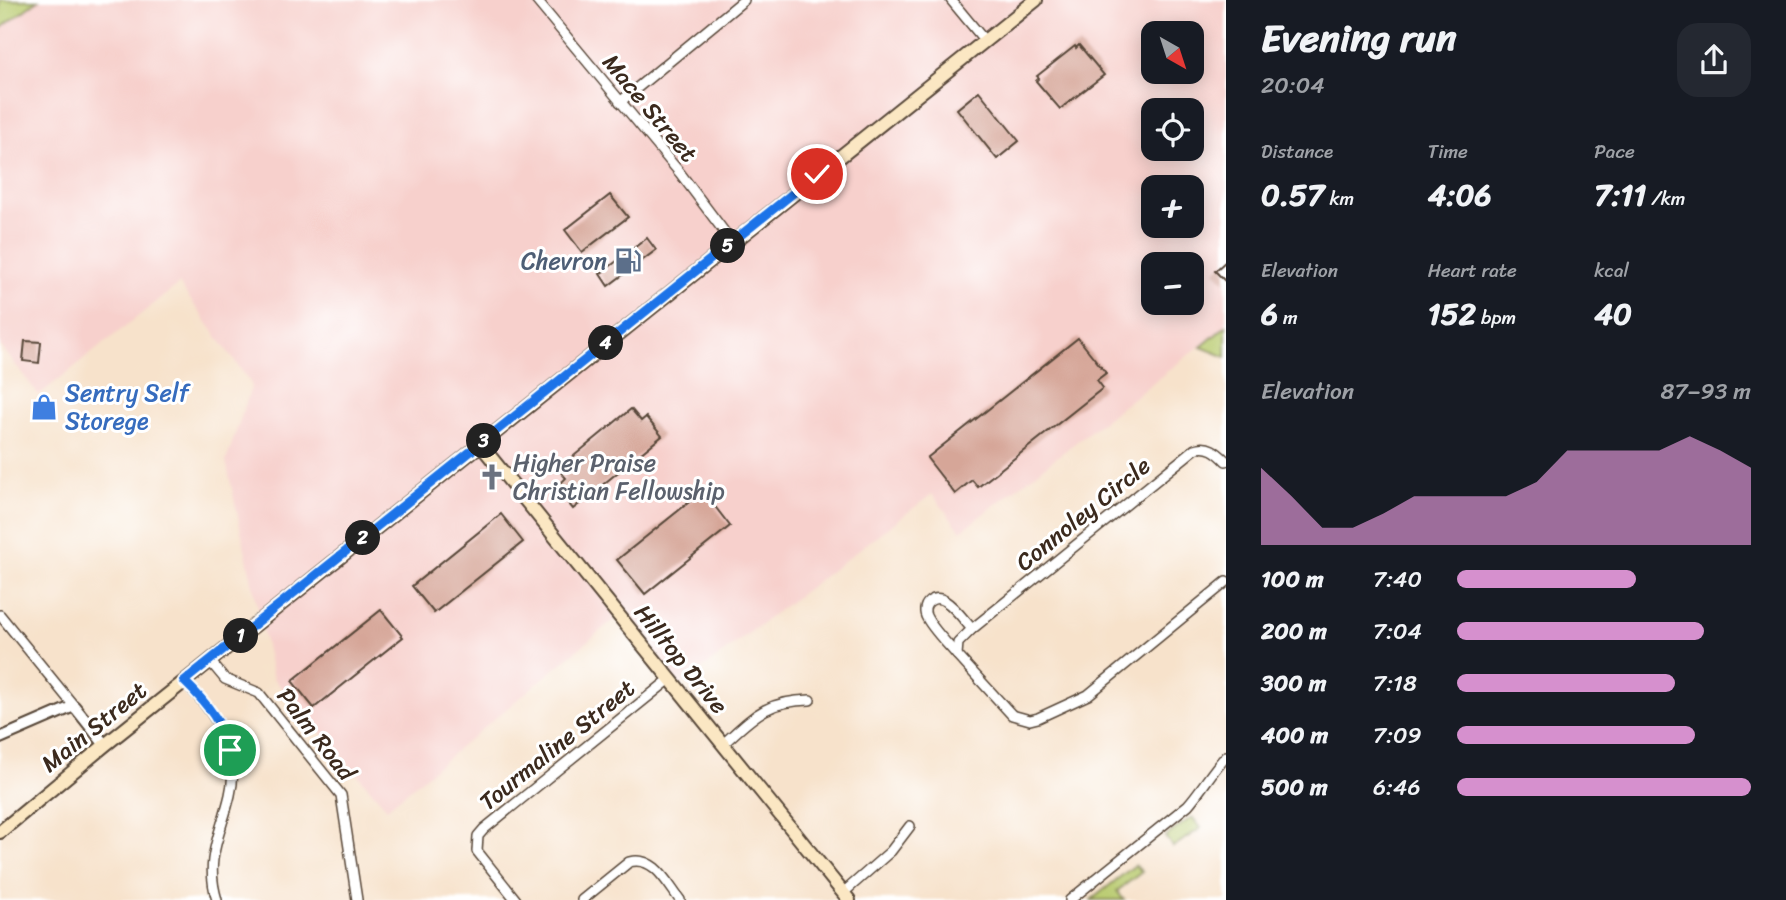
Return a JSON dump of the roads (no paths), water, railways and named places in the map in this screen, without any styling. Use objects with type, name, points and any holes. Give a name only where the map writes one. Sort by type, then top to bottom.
[{"type":"main road","name":"Main Street","points":[[0,832],[184,681],[1036,0]]},
{"type":"main road","name":"Hilltop Drive","points":[[480,444],[846,897]]},
{"type":"street","name":"Mace Street","points":[[536,0],[680,173],[732,242]]},
{"type":"street","points":[[620,102],[744,0]]},
{"type":"street","points":[[951,0],[985,41]]},
{"type":"street","name":"Connoley Circle","points":[[957,655],[958,643],[972,629],[1195,449],[1205,447],[1224,459]]},
{"type":"street","points":[[972,629],[943,599],[935,598],[927,604],[924,611],[927,619],[957,655],[1012,715],[1030,720],[1088,695],[1226,582]]},
{"type":"street","points":[[0,615],[105,745]]},
{"type":"street","name":"Palm Road","points":[[210,661],[225,679],[259,693],[341,795],[357,900]]},
{"type":"street","name":"Tourmaline Street","points":[[516,900],[477,851],[478,836],[670,679]]},
{"type":"street","points":[[184,681],[201,697],[224,733],[231,758],[230,796],[212,856],[212,879],[218,900]]},
{"type":"street","points":[[723,744],[767,708],[786,701],[810,700]]},
{"type":"street","points":[[0,738],[74,706]]},
{"type":"street","points":[[1069,900],[1188,805],[1204,788],[1226,756]]},
{"type":"street","points":[[846,897],[891,851],[910,826]]},
{"type":"street","points":[[582,900],[629,862],[637,860],[652,865],[680,900]]},
{"type":"place","name":"Chevron","points":[[628,261]]},
{"type":"place","name":"Sentry Self Storege","points":[[44,407]]},
{"type":"place","name":"Higher Praise Christian Fellowship","points":[[492,477]]}]
